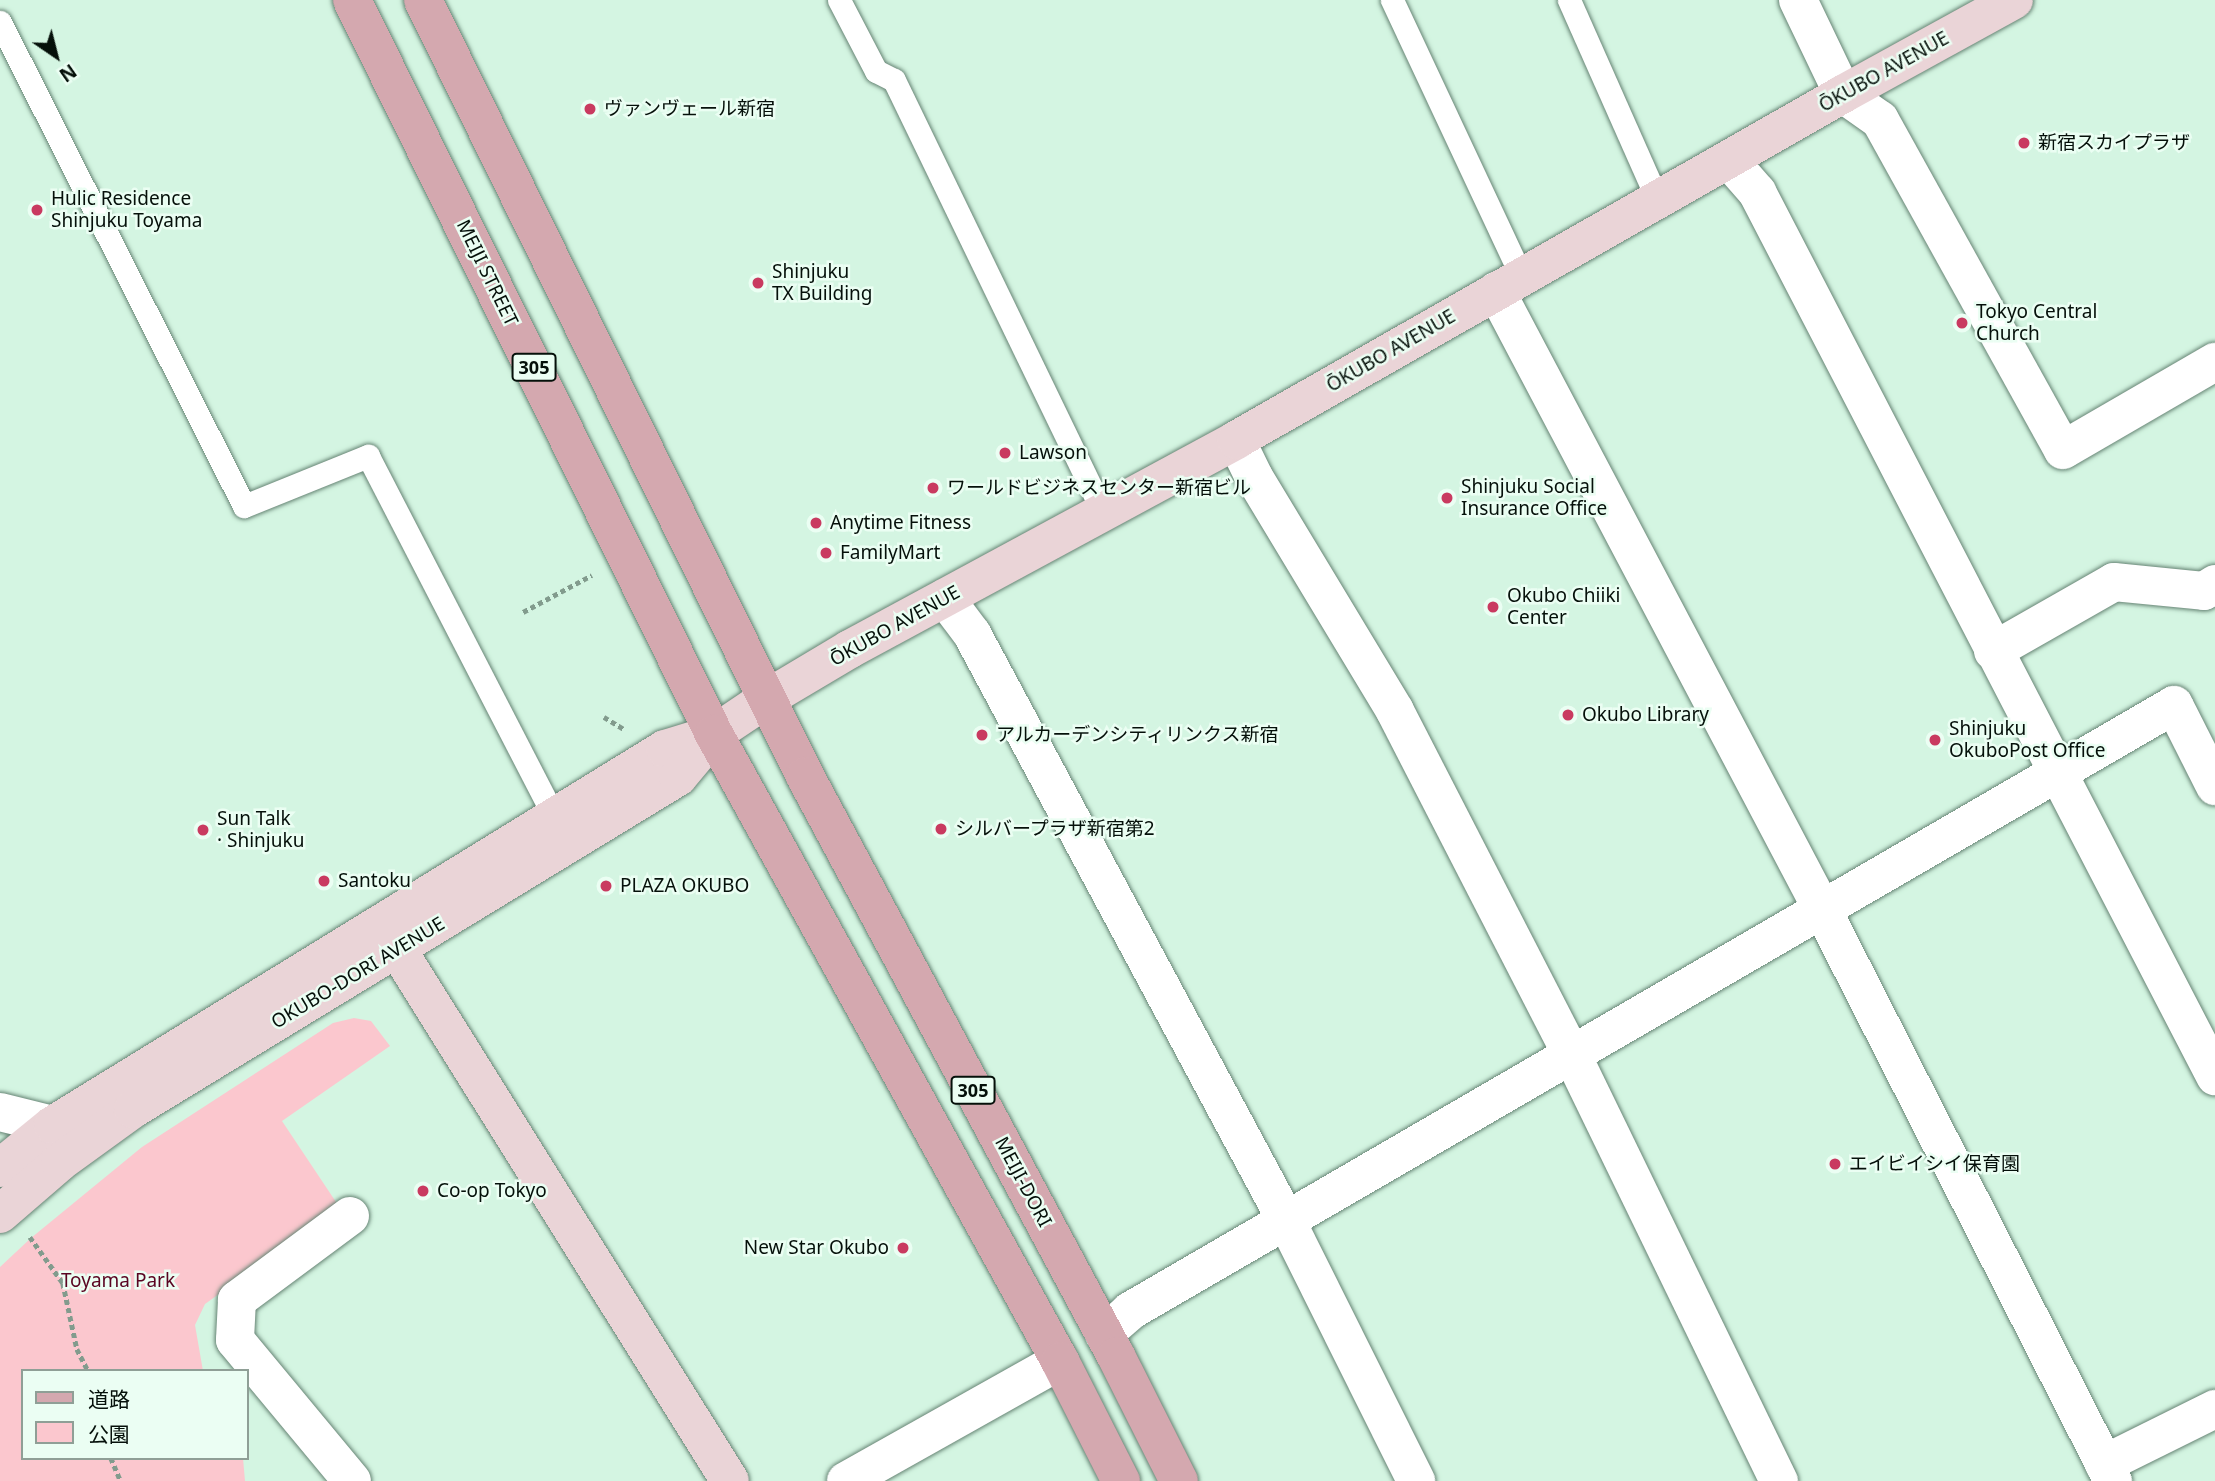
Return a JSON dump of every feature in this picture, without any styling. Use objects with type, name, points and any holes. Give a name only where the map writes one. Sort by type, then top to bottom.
[{"type":"main road","name":"MEIJI STREET","points":[[352,0],[714,734]]},
{"type":"main road","name":"305","points":[[423,0],[766,699]]},
{"type":"main road","name":"ŌKUBO AVENUE","points":[[766,699],[850,649],[1236,440],[1657,199],[2014,0]]},
{"type":"main road","name":"OKUBO-DORI AVENUE","points":[[0,1168],[53,1125],[678,777],[714,734],[766,699]]},
{"type":"main road","name":"MEIJI-DORI","points":[[766,699],[1104,1334],[1179,1481]]},
{"type":"main road","name":"OKUBO-DORI AVENUE","points":[[12,1221],[60,1162],[133,1109],[390,937],[554,817],[665,748],[714,734]]},
{"type":"main road","name":"305","points":[[714,734],[1060,1361],[1121,1481]]},
{"type":"main road","points":[[390,937],[730,1481]]},
{"type":"street","points":[[1798,0],[1843,94],[1881,120],[2063,450],[2215,362]]},
{"type":"street","points":[[1729,160],[1756,192],[2215,1076]]},
{"type":"street","points":[[1509,284],[2108,1472],[2215,1409]]},
{"type":"street","points":[[1236,440],[1254,477],[1395,711],[1572,1055],[1779,1481]]},
{"type":"street","points":[[1993,651],[2114,582],[2204,591],[2215,584]]},
{"type":"street","points":[[945,598],[972,634],[1286,1220],[1416,1481]]},
{"type":"street","points":[[1104,1334],[1130,1311],[2174,705],[2215,786]]},
{"type":"street","points":[[0,1112],[53,1125]]},
{"type":"street","points":[[350,1216],[237,1300],[235,1340],[352,1481]]},
{"type":"street","points":[[846,1481],[1060,1361]]},
{"type":"lane","points":[[839,0],[876,71],[894,80],[1102,511]]},
{"type":"lane","points":[[1392,0],[1509,284]]},
{"type":"lane","points":[[1569,0],[1657,199]]},
{"type":"lane","points":[[0,22],[244,506],[368,456],[554,817]]},
{"type":"path","points":[[523,612],[593,575]]},
{"type":"path","points":[[604,717],[635,735]]},
{"type":"path","points":[[12,1221],[63,1283],[77,1349],[87,1369]]},
{"type":"path","points":[[112,1460],[121,1481]]},
{"type":"green space","name":"Toyama Park","points":[[354,1018],[371,1021],[390,1046],[282,1121],[340,1208],[205,1304],[195,1325],[203,1369],[21,1369],[21,1460],[243,1460],[245,1481],[0,1481],[0,1267],[31,1238],[142,1147],[333,1023]]},
{"type":"place","name":"ヴァンヴェール新宿","points":[[590,109]]},
{"type":"place","name":"新宿スカイプラザ","points":[[2024,143]]},
{"type":"place","name":"Hulic Residence Shinjuku Toyama","points":[[37,210]]},
{"type":"place","name":"Shinjuku TX Building","points":[[758,283]]},
{"type":"place","name":"Tokyo Central Church","points":[[1962,323]]},
{"type":"place","name":"Lawson","points":[[1005,453]]},
{"type":"place","name":"ワールドビジネスセンター新宿ビル","points":[[933,488]]},
{"type":"place","name":"Shinjuku Social Insurance Office","points":[[1447,498]]},
{"type":"place","name":"Anytime Fitness","points":[[816,523]]},
{"type":"place","name":"FamilyMart","points":[[826,553]]},
{"type":"place","name":"Okubo Chiiki Center","points":[[1493,607]]},
{"type":"place","name":"Okubo Library","points":[[1568,715]]},
{"type":"place","name":"アルカーデンシティリンクス新宿","points":[[982,735]]},
{"type":"place","name":"Shinjuku OkuboPost Office","points":[[1935,740]]},
{"type":"place","name":"シルバープラザ新宿第2","points":[[941,829]]},
{"type":"place","name":"Sun Talk · Shinjuku","points":[[203,830]]},
{"type":"place","name":"Santoku","points":[[324,881]]},
{"type":"place","name":"PLAZA OKUBO","points":[[606,886]]},
{"type":"place","name":"エイビイシイ保育園","points":[[1835,1164]]},
{"type":"place","name":"Co-op Tokyo","points":[[423,1191]]},
{"type":"place","name":"New Star Okubo","points":[[903,1248]]}]
